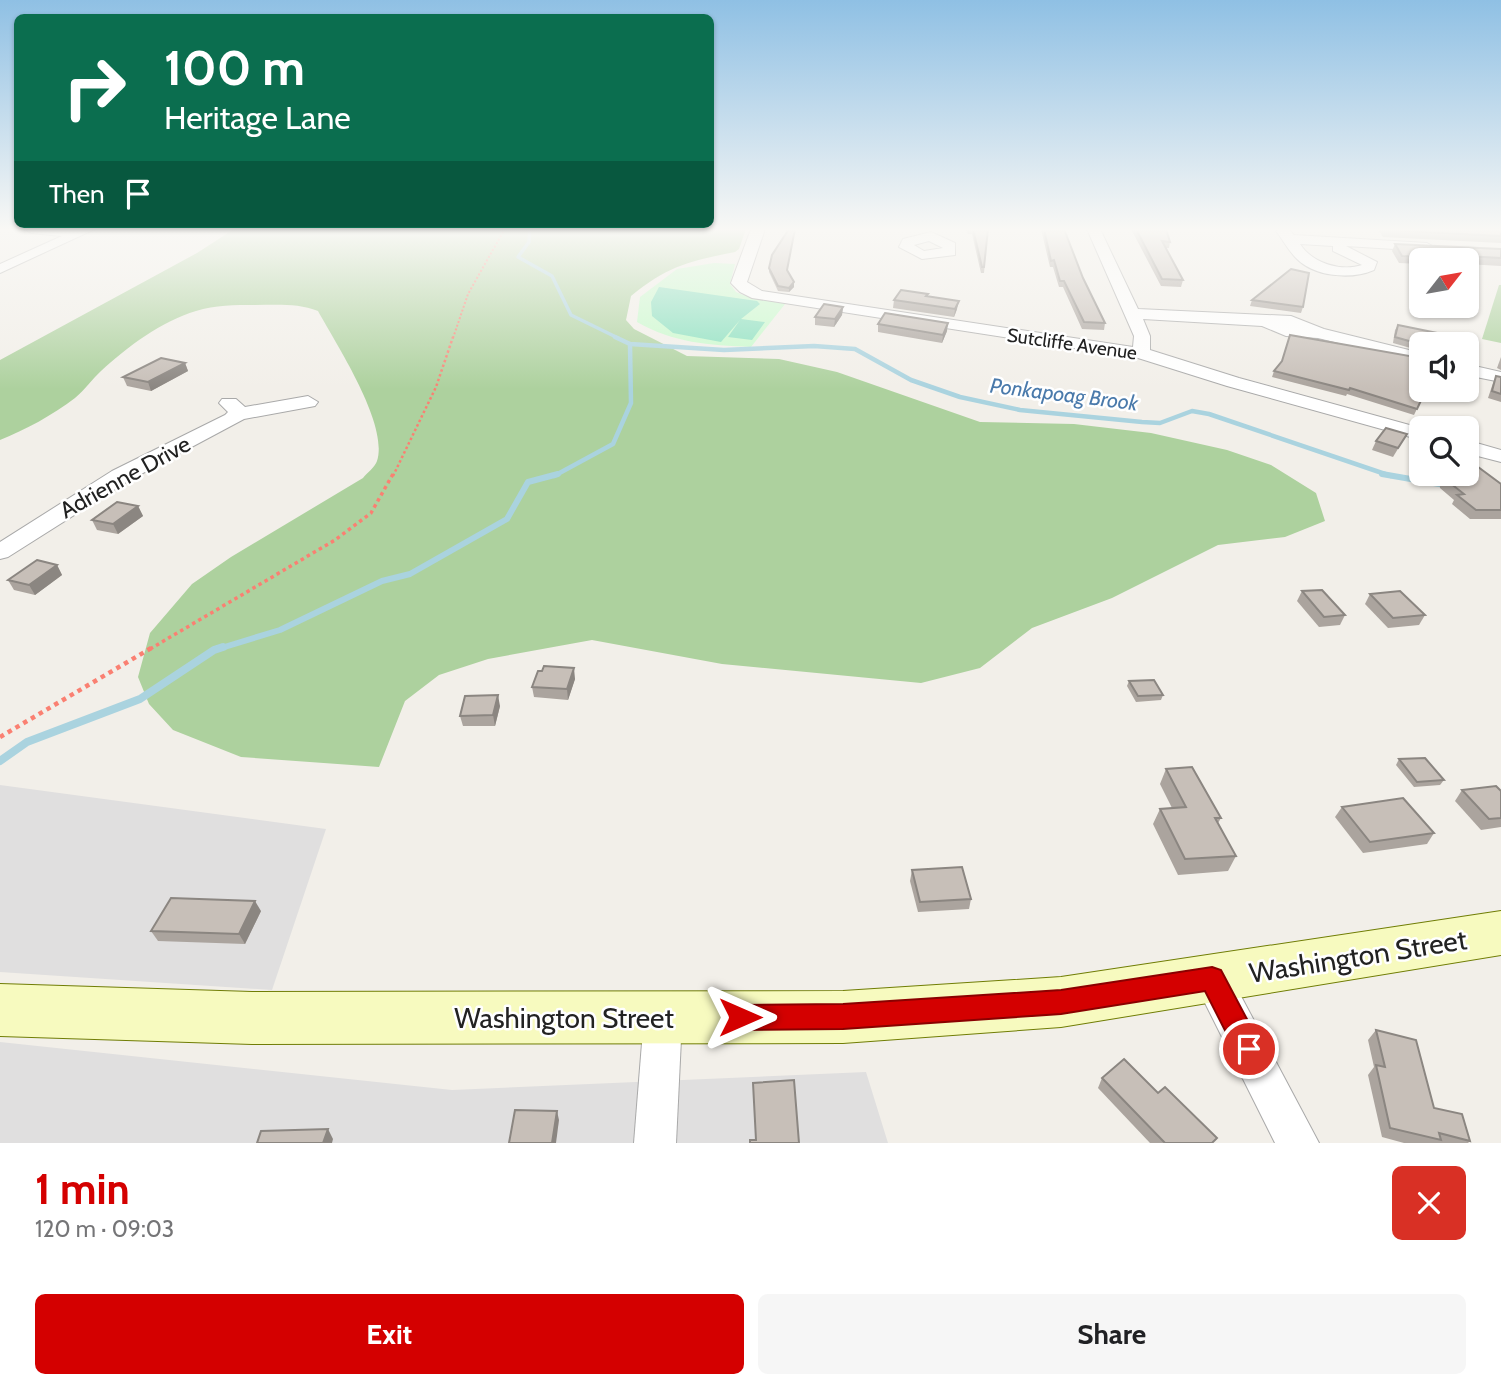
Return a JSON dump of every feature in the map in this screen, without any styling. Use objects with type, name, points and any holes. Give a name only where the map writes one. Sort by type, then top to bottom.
[{"type":"main road","name":"Washington Street","points":[[0,1010],[251,1018],[843,1017],[1061,1002],[1501,933]]},
{"type":"street","name":"Sutcliffe Avenue","points":[[741,282],[741,286],[758,295],[1141,353],[1233,382],[1409,431]]},
{"type":"street","points":[[1118,282],[1142,336],[1141,353]]},
{"type":"street","points":[[1132,314],[1265,321],[1286,331],[1318,333],[1409,355]]},
{"type":"street","points":[[1479,372],[1501,377]]},
{"type":"street","name":"Adrienne Drive","points":[[0,552],[233,408],[309,402]]},
{"type":"street","points":[[1479,450],[1501,456]]},
{"type":"street","points":[[1212,978],[1298,1143]]},
{"type":"street","points":[[654,1143],[663,1018]]},
{"type":"path","points":[[0,737],[335,540],[371,513],[393,477],[436,387],[468,294],[475,282]]},
{"type":"shaded area","points":[[0,785],[326,829],[272,990],[0,972]]},
{"type":"shaded area","points":[[0,1042],[452,1090],[866,1072],[888,1143],[0,1143]]},
{"type":"green space","points":[[143,282],[649,282],[631,296],[626,320],[634,329],[687,356],[779,359],[837,372],[980,422],[1074,424],[1151,433],[1227,450],[1271,465],[1316,493],[1325,521],[1285,537],[1218,545],[1112,598],[1032,628],[980,668],[921,683],[722,664],[592,640],[488,659],[439,675],[405,701],[379,767],[241,757],[173,730],[149,704],[138,677],[150,633],[192,584],[231,557],[363,478],[377,461],[379,445],[368,406],[348,363],[318,311],[287,305],[233,305],[183,315],[158,328],[122,353],[66,404],[39,422],[0,440],[0,360]]},
{"type":"green space","points":[[659,282],[730,282],[736,292],[743,295],[785,304],[751,347],[678,339],[651,329],[637,322],[640,297]]},
{"type":"green space","points":[[1501,285],[1501,343],[1482,339]]},
{"type":"green space","points":[[659,287],[757,301],[760,304],[741,319],[765,322],[752,340],[728,337],[740,320],[721,342],[673,333],[652,316],[651,302]]},
{"type":"building","points":[[776,282],[794,282],[789,288],[778,286]]},
{"type":"building","points":[[1065,282],[1085,282],[1105,323],[1084,322]]},
{"type":"building","points":[[1274,282],[1307,282],[1303,307],[1252,300]]},
{"type":"building","points":[[901,290],[959,301],[955,309],[894,300]]},
{"type":"building","points":[[824,304],[843,307],[835,319],[815,317]]},
{"type":"building","points":[[885,313],[948,323],[943,335],[878,324]]},
{"type":"building","points":[[1398,325],[1432,332],[1409,332],[1409,341],[1395,337]]},
{"type":"building","points":[[1290,335],[1409,356],[1409,402],[1420,402],[1417,409],[1350,388],[1349,390],[1274,371],[1282,361]]},
{"type":"building","points":[[161,358],[185,363],[148,382],[123,377]]},
{"type":"building","points":[[1496,376],[1501,377],[1501,394],[1492,391]]},
{"type":"building","points":[[1386,428],[1407,434],[1398,448],[1376,441]]},
{"type":"building","points":[[1479,468],[1501,484],[1501,510],[1476,510],[1457,495],[1464,494],[1454,486],[1479,486]]},
{"type":"building","points":[[117,502],[138,506],[113,524],[92,520]]},
{"type":"building","points":[[37,560],[57,565],[29,585],[8,580]]},
{"type":"building","points":[[1322,590],[1345,615],[1324,617],[1302,591]]},
{"type":"building","points":[[1400,591],[1425,615],[1393,618],[1370,594]]},
{"type":"building","points":[[544,666],[574,668],[567,689],[532,687],[538,671],[542,671]]},
{"type":"building","points":[[1154,680],[1163,695],[1138,696],[1129,681]]},
{"type":"building","points":[[498,695],[493,715],[460,716],[465,696]]},
{"type":"building","points":[[1425,758],[1444,780],[1417,782],[1399,759]]},
{"type":"building","points":[[1192,767],[1221,818],[1215,818],[1236,856],[1185,859],[1160,809],[1186,807],[1166,769]]},
{"type":"building","points":[[1496,786],[1501,791],[1501,818],[1489,819],[1462,790]]},
{"type":"building","points":[[1403,798],[1434,833],[1370,842],[1342,807]]},
{"type":"building","points":[[962,867],[971,899],[920,902],[912,870]]},
{"type":"building","points":[[171,898],[255,901],[239,934],[151,931]]},
{"type":"building","points":[[1376,1030],[1416,1040],[1434,1108],[1462,1114],[1470,1141],[1439,1133],[1441,1140],[1390,1128],[1376,1065],[1385,1067]]},
{"type":"building","points":[[1124,1059],[1158,1093],[1165,1087],[1217,1138],[1212,1143],[1165,1143],[1102,1078]]},
{"type":"building","points":[[794,1080],[799,1143],[750,1143],[750,1140],[756,1140],[753,1083]]},
{"type":"building","points":[[515,1110],[557,1111],[552,1143],[509,1143]]},
{"type":"building","points":[[328,1129],[323,1143],[257,1143],[261,1131]]},
{"type":"waterway","name":"Ponkapoag Brook","points":[[555,282],[571,315],[618,338]]},
{"type":"waterway","name":"Ponkapoag Brook","points":[[615,337],[630,344]]},
{"type":"waterway","points":[[557,474],[613,444],[631,403],[630,344]]},
{"type":"waterway","name":"Ponkapoag Brook","points":[[630,344],[724,350],[814,346],[855,349],[911,380],[960,397],[1020,410],[1142,422],[1160,423],[1192,411],[1209,414],[1388,475]]},
{"type":"waterway","points":[[218,649],[280,630],[382,581],[410,574],[507,519],[528,482],[557,474]]},
{"type":"waterway","name":"Ponkapoag Brook","points":[[1382,474],[1388,475]]},
{"type":"waterway","name":"Ponkapoag Brook","points":[[1388,475],[1409,479]]},
{"type":"waterway","points":[[0,761],[27,742],[140,699],[214,650],[223,647]]},
{"type":"route","points":[[740,1017],[843,1017],[1061,1002],[1212,978],[1249,1049]]}]
